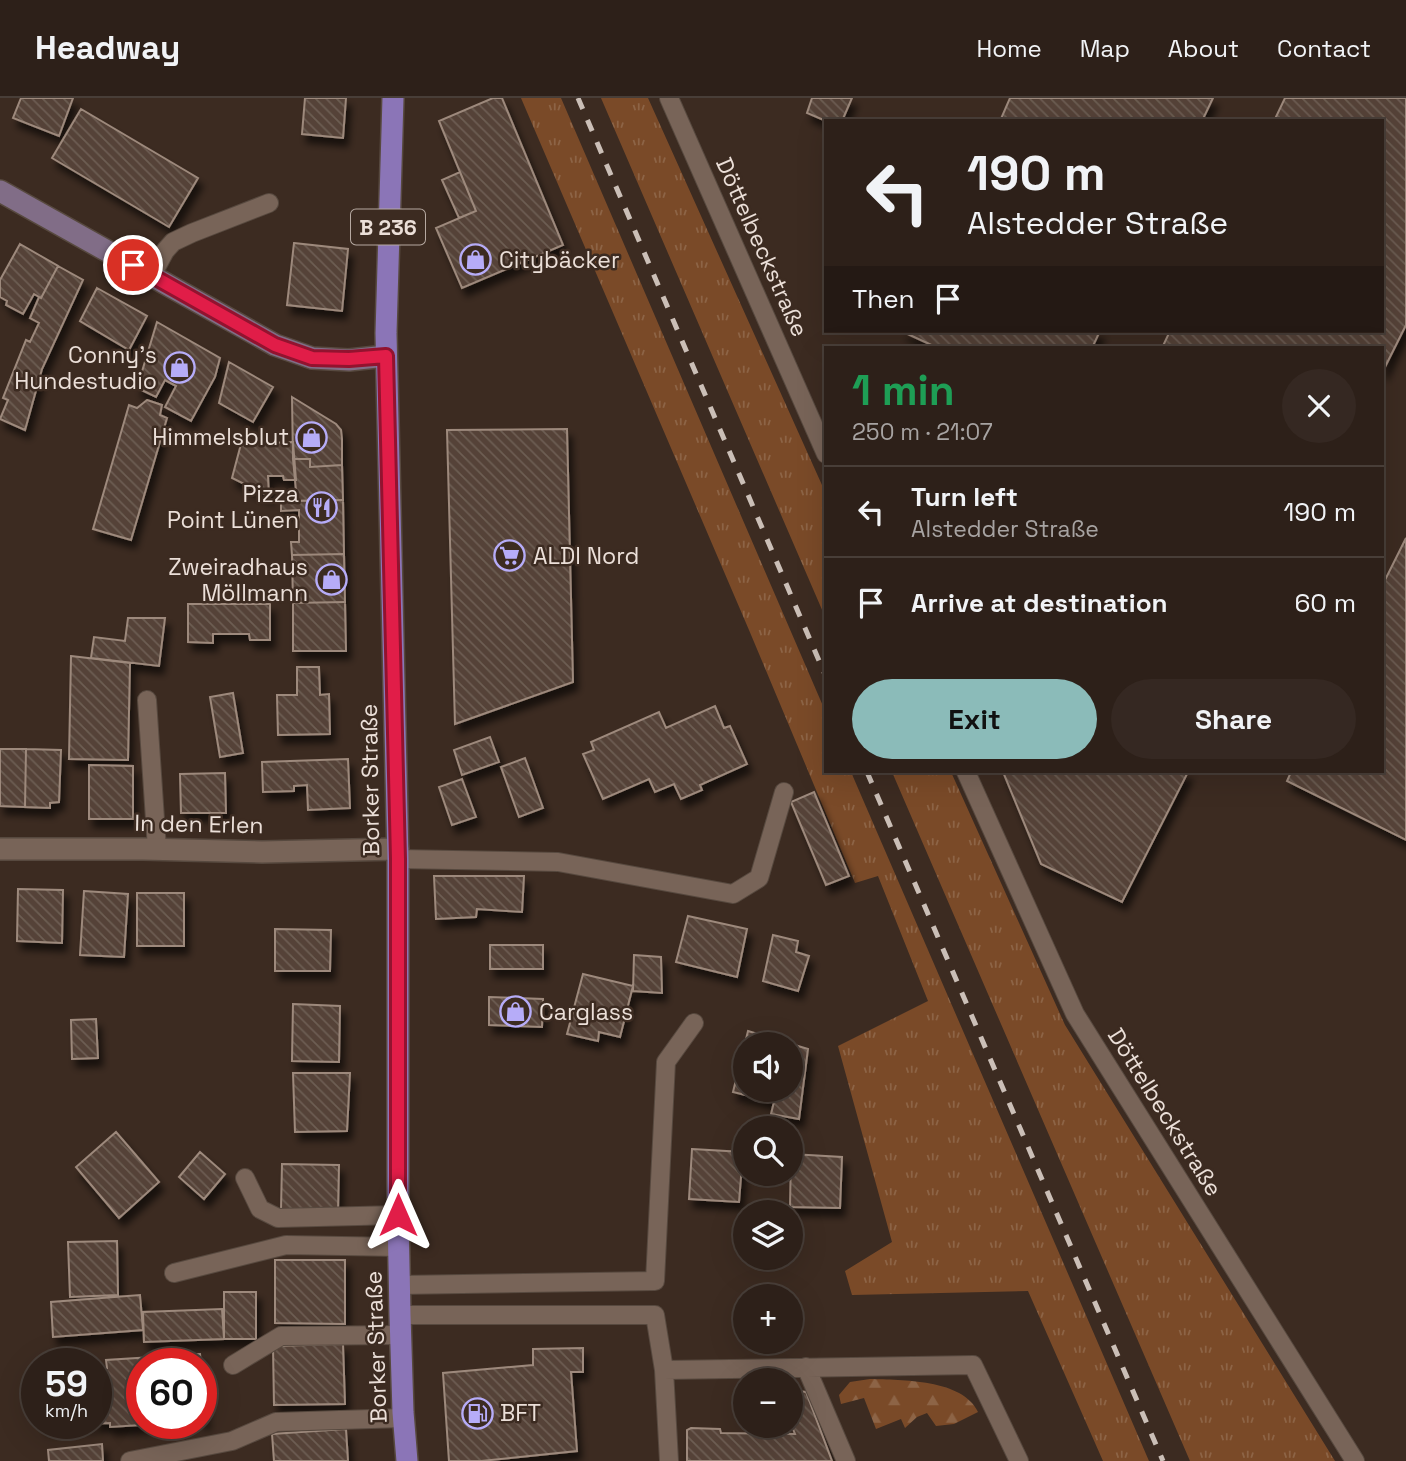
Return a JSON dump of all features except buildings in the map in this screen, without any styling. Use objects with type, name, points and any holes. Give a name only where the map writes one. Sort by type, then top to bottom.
[{"type":"main road","name":"Borker Straße","points":[[393,98],[386,356],[398,854],[399,1285],[407,1461]]},
{"type":"street","points":[[0,191],[275,345],[312,358],[386,356]]},
{"type":"street","name":"In den Erlen","points":[[0,849],[398,854]]},
{"type":"lane","name":"Döttelbeckstraße","points":[[669,98],[824,449]]},
{"type":"lane","points":[[152,275],[173,242],[269,203]]},
{"type":"lane","points":[[147,700],[157,849]]},
{"type":"lane","name":"Döttelbeckstraße","points":[[966,773],[1075,1014],[1355,1461]]},
{"type":"lane","points":[[398,854],[558,862],[733,894],[759,878],[783,792]]},
{"type":"lane","points":[[399,1285],[655,1281],[666,1062],[694,1023]]},
{"type":"lane","points":[[245,1178],[260,1209],[278,1218],[398,1215]]},
{"type":"lane","points":[[174,1273],[286,1245],[399,1247]]},
{"type":"lane","points":[[233,1365],[281,1336],[400,1325],[654,1315],[664,1370],[668,1461]]},
{"type":"lane","points":[[664,1370],[973,1365],[1019,1461]]},
{"type":"lane","points":[[806,1367],[846,1461]]},
{"type":"lane","points":[[130,1461],[232,1441],[275,1422],[403,1418]]},
{"type":"green space","points":[[521,98],[561,98],[824,708],[824,773],[851,773],[1149,1461],[1103,1461],[1028,1291],[852,1295],[845,1271],[892,1242],[838,1046],[928,1001],[878,876],[855,883]]},
{"type":"green space","points":[[601,98],[648,98],[824,490],[824,614]]},
{"type":"green space","points":[[892,773],[951,773],[1065,1025],[1335,1461],[1190,1461]]},
{"type":"green space","points":[[870,1379],[914,1381],[945,1387],[970,1401],[978,1412],[954,1424],[936,1426],[927,1413],[917,1417],[905,1428],[901,1419],[876,1429],[864,1398],[841,1404],[839,1395],[850,1382]]},
{"type":"railway","points":[[578,98],[824,672]]},
{"type":"railway","points":[[867,773],[1163,1461]]},
{"type":"place","name":"Citybäcker","points":[[476,260]]},
{"type":"place","name":"Conny's Hundestudio","points":[[180,368]]},
{"type":"place","name":"Himmelsblut","points":[[312,437]]},
{"type":"place","name":"Pizza Point Lünen","points":[[322,507]]},
{"type":"place","name":"ALDI Nord","points":[[510,556]]},
{"type":"place","name":"Zweiradhaus Möllmann","points":[[331,580]]},
{"type":"place","name":"Carglass","points":[[516,1012]]},
{"type":"place","name":"BFT","points":[[477,1413]]},
{"type":"route","points":[[133,265],[275,345],[312,358],[386,356],[398,859],[398,1215]]}]
